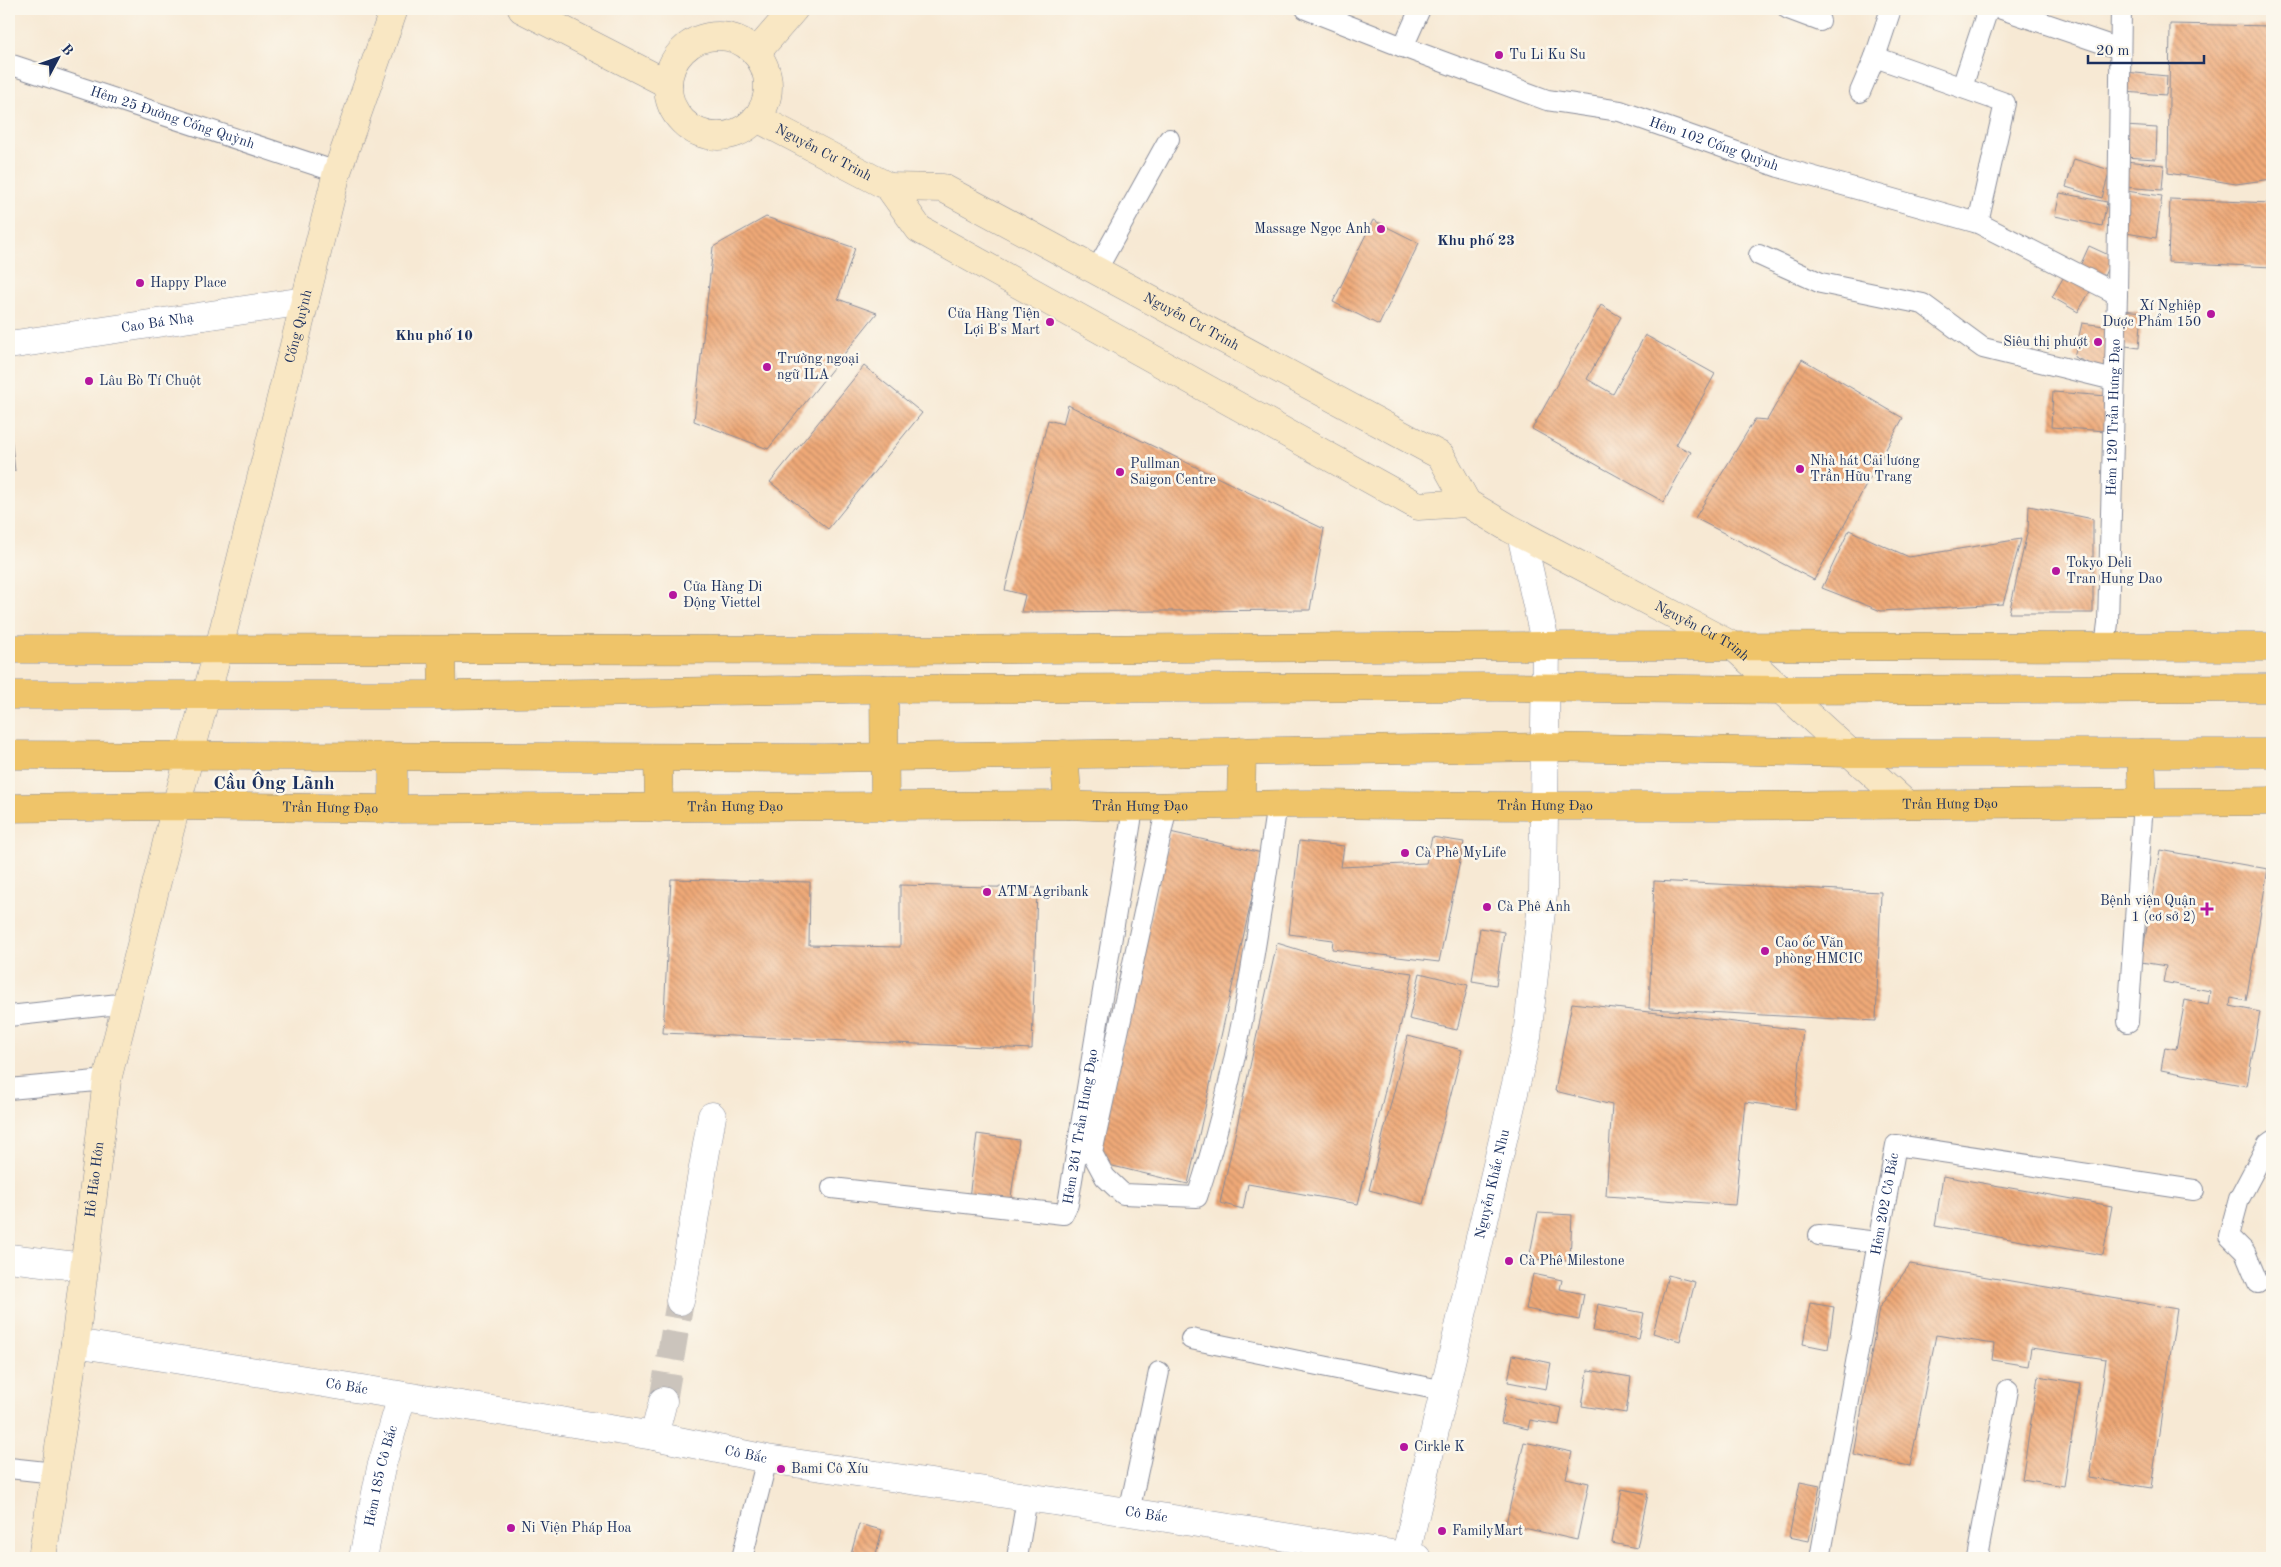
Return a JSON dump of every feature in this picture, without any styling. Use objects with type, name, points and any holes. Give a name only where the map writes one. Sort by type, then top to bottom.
[{"type":"main road","points":[[9,649],[1121,650],[1546,646],[2261,646],[2263,688],[1781,690],[1546,687],[884,689],[443,695],[9,695]]},
{"type":"main road","points":[[2105,646],[2106,689]]},
{"type":"main road","points":[[1302,688],[1304,648]]},
{"type":"main road","points":[[442,650],[443,695]]},
{"type":"main road","points":[[632,650],[633,692]]},
{"type":"main road","points":[[988,650],[988,689]]},
{"type":"main road","points":[[1121,650],[1122,689]]},
{"type":"main road","points":[[884,689],[885,807]]},
{"type":"main road","points":[[9,756],[190,755],[393,758],[658,758],[1545,747],[1850,753],[2272,753]]},
{"type":"main road","points":[[1241,804],[1242,751]]},
{"type":"main road","points":[[2141,753],[2143,802]]},
{"type":"main road","points":[[1064,754],[1068,805]]},
{"type":"main road","points":[[393,758],[393,809]]},
{"type":"main road","points":[[658,758],[659,808]]},
{"type":"main road","name":"Trần Hưng Đạo","points":[[9,808],[176,806],[393,809],[1068,805],[1133,809],[1241,804],[1544,806],[2272,801]]},
{"type":"street","name":"Cống Quỳnh","points":[[190,755],[219,648],[336,172],[394,9]]},
{"type":"street","points":[[522,9],[668,84]]},
{"type":"street","points":[[756,53],[794,9]]},
{"type":"street","points":[[710,36],[727,37],[742,43],[756,53],[766,68],[769,94],[765,107],[757,118],[745,128],[732,135],[717,137],[702,134],[687,126],[673,109],[668,97],[668,84],[674,60],[694,42],[710,36]]},
{"type":"street","name":"Nguyễn Cư Trinh","points":[[757,118],[889,187],[943,188],[1441,456],[1467,503],[1521,534],[1733,646],[1905,803]]},
{"type":"street","name":"Nguyễn Cư Trinh","points":[[889,187],[919,229],[1418,506],[1467,503]]},
{"type":"street","name":"Cao Bá Nhạ","points":[[9,345],[305,301]]},
{"type":"street","name":"Nguyễn Khắc Nhu","points":[[1409,1557],[1445,1391],[1527,1038],[1543,894],[1546,646],[1521,534]]},
{"type":"street","name":"Hồ Hảo Hớn","points":[[42,1558],[75,1343],[106,1080],[128,1002],[190,755]]},
{"type":"street","points":[[680,1301],[712,1116]]},
{"type":"street","points":[[9,1258],[84,1267]]},
{"type":"street","name":"Cô Bắc","points":[[75,1343],[654,1436],[767,1459],[1129,1512],[1409,1557]]},
{"type":"street","name":"Hẻm 185 Cô Bắc","points":[[363,1558],[381,1468],[402,1396]]},
{"type":"street","points":[[654,1436],[662,1402]]},
{"type":"lane","name":"Hẻm 102 Cống Quỳnh","points":[[1306,9],[1402,47],[1547,100],[1620,111],[1779,167],[1978,223],[2117,294]]},
{"type":"lane","points":[[1402,47],[1420,9]]},
{"type":"lane","points":[[1788,9],[1820,21]]},
{"type":"lane","points":[[1860,92],[1875,57],[1891,9]]},
{"type":"lane","points":[[1962,87],[1988,9]]},
{"type":"lane","points":[[2002,9],[2120,49]]},
{"type":"lane","name":"Hẻm 120 Trần Hưng Đạo","points":[[2105,646],[2108,624],[2117,294],[2121,9]]},
{"type":"lane","points":[[1875,57],[2004,103],[1978,223]]},
{"type":"lane","name":"Hẻm 25 Đường Cống Quỳnh","points":[[9,64],[336,172]]},
{"type":"lane","points":[[1096,271],[1169,138]]},
{"type":"lane","points":[[1759,256],[1821,283],[1923,304],[1983,348],[2114,380]]},
{"type":"lane","points":[[2128,1022],[2143,802]]},
{"type":"lane","points":[[1166,806],[1092,1152],[1105,1177],[1123,1194],[1198,1197],[1209,1161],[1244,1015],[1277,804]]},
{"type":"lane","name":"Hẻm 261 Trần Hưng Đạo","points":[[832,1188],[1064,1214],[1068,1204],[1133,809]]},
{"type":"lane","points":[[9,1016],[128,1002]]},
{"type":"lane","points":[[9,1089],[106,1080]]},
{"type":"lane","points":[[2258,1283],[2245,1252],[2229,1236],[2239,1199],[2268,1144],[2272,1140]]},
{"type":"lane","name":"Hẻm 202 Cô Bắc","points":[[1820,1558],[1896,1145],[2194,1190]]},
{"type":"lane","points":[[1819,1235],[1877,1242]]},
{"type":"lane","points":[[1191,1339],[1445,1391]]},
{"type":"lane","points":[[1129,1512],[1159,1372]]},
{"type":"lane","points":[[1977,1558],[2008,1390]]},
{"type":"lane","points":[[742,1558],[767,1459]]},
{"type":"lane","points":[[9,1468],[55,1473]]},
{"type":"lane","points":[[1017,1558],[1028,1498]]},
{"type":"building","points":[[2170,24],[2272,26],[2272,179],[2236,184],[2168,173]]},
{"type":"building","points":[[2125,72],[2167,76],[2166,95],[2124,92]]},
{"type":"building","points":[[2125,126],[2157,128],[2156,159],[2123,157]]},
{"type":"building","points":[[2074,159],[2110,170],[2102,198],[2066,187]]},
{"type":"building","points":[[2125,161],[2164,165],[2162,190],[2123,187]]},
{"type":"building","points":[[2126,191],[2162,196],[2156,238],[2120,232]]},
{"type":"building","points":[[2060,193],[2107,202],[2102,226],[2055,216]]},
{"type":"building","points":[[2170,199],[2272,203],[2272,267],[2168,262]]},
{"type":"building","name":"Trường ngoại ngữ ILA","points":[[766,217],[855,248],[838,299],[877,313],[768,449],[694,421],[713,247]]},
{"type":"building","points":[[1373,220],[1419,243],[1379,325],[1333,302]]},
{"type":"building","points":[[2089,246],[2113,257],[2103,278],[2079,268]]},
{"type":"building","points":[[2066,273],[2092,288],[2078,312],[2052,297]]},
{"type":"building","points":[[1601,305],[1621,317],[1587,379],[1613,394],[1645,335],[1715,374],[1676,445],[1691,452],[1664,502],[1532,429]]},
{"type":"building","points":[[2122,310],[2142,312],[2139,348],[2119,345]]},
{"type":"building","points":[[2082,323],[2112,327],[2109,372],[2074,357]]},
{"type":"building","name":"Nhà hát Cải lương Trần Hữu Trang","points":[[1802,359],[1903,418],[1814,580],[1695,518],[1755,419],[1767,420]]},
{"type":"building","points":[[864,366],[922,413],[828,529],[770,482]]},
{"type":"building","points":[[2053,392],[2108,396],[2106,431],[2051,427]]},
{"type":"building","name":"Pullman Saigon Centre","points":[[1068,405],[1324,529],[1310,610],[1021,612],[1025,595],[1005,590],[1048,420],[1063,424]]},
{"type":"building","points":[[10,427],[15,471],[9,468]]},
{"type":"building","name":"Tokyo Deli Tran Hung Dao","points":[[2029,506],[2093,519],[2093,613],[2009,613],[2028,529]]},
{"type":"building","points":[[1849,530],[1909,557],[2021,539],[2003,604],[1881,611],[1822,588]]},
{"type":"building","points":[[1170,832],[1262,853],[1188,1184],[1096,1162]]},
{"type":"building","points":[[1432,837],[1464,842],[1439,962],[1332,949],[1333,940],[1289,934],[1299,841],[1344,846],[1341,867],[1426,863]]},
{"type":"building","points":[[2160,850],[2268,869],[2246,1001],[2231,998],[2230,1006],[2260,1012],[2247,1086],[2161,1070],[2165,1047],[2176,1049],[2185,1000],[2208,1005],[2210,991],[2163,982],[2166,966],[2141,962]]},
{"type":"building","points":[[671,879],[810,882],[809,945],[900,947],[900,885],[1037,888],[1032,1049],[663,1033]]},
{"type":"building","name":"Cao ốc Văn phòng HMCIC","points":[[1654,881],[1881,892],[1876,1021],[1649,1009]]},
{"type":"building","points":[[1480,928],[1504,932],[1496,985],[1472,981]]},
{"type":"building","points":[[1277,943],[1349,965],[1413,973],[1358,1204],[1248,1184],[1243,1209],[1220,1203]]},
{"type":"building","points":[[1420,973],[1468,985],[1457,1030],[1409,1019]]},
{"type":"building","points":[[1572,1003],[1803,1030],[1795,1109],[1745,1102],[1735,1205],[1606,1196],[1612,1105],[1555,1091]]},
{"type":"building","points":[[1408,1036],[1462,1050],[1423,1204],[1369,1190]]},
{"type":"building","points":[[977,1134],[1019,1140],[1010,1204],[969,1198]]},
{"type":"building","points":[[1943,1176],[2112,1206],[2103,1255],[1935,1226]]},
{"type":"building","points":[[1538,1213],[1572,1215],[1570,1261],[1529,1259]]},
{"type":"building","points":[[1910,1264],[2177,1309],[2151,1488],[2089,1478],[2106,1359],[2031,1348],[2028,1366],[1992,1360],[1994,1344],[1936,1335],[1910,1466],[1854,1455],[1879,1308]]},
{"type":"building","points":[[1533,1274],[1562,1280],[1560,1289],[1584,1294],[1579,1320],[1526,1309]]},
{"type":"building","points":[[1668,1275],[1695,1282],[1680,1341],[1653,1333]]},
{"type":"building","points":[[1810,1303],[1834,1307],[1828,1349],[1803,1344]]},
{"type":"building","points":[[1598,1304],[1644,1313],[1639,1339],[1593,1331]]},
{"type":"building","points":[[1513,1355],[1551,1363],[1546,1389],[1508,1382]]},
{"type":"building","points":[[1588,1370],[1631,1377],[1626,1413],[1582,1406]]},
{"type":"building","points":[[2038,1376],[2080,1383],[2064,1486],[2022,1479]]},
{"type":"building","points":[[1506,1396],[1562,1408],[1559,1425],[1530,1420],[1528,1429],[1501,1423]]},
{"type":"building","points":[[1524,1442],[1572,1452],[1566,1478],[1589,1483],[1577,1540],[1506,1524]]},
{"type":"building","points":[[1800,1482],[1820,1486],[1809,1541],[1789,1537]]},
{"type":"building","points":[[1622,1489],[1648,1494],[1637,1548],[1612,1543]]},
{"type":"building","points":[[859,1524],[882,1530],[875,1558],[850,1558]]},
{"type":"tunnel","points":[[663,1401],[680,1301]]},
{"type":"place","name":"Tu Li Ku Su","points":[[1499,55]]},
{"type":"place","name":"Massage Ngọc Anh","points":[[1381,229]]},
{"type":"place","name":"Happy Place","points":[[140,283]]},
{"type":"place","name":"Xí Nghiệp Dược Phẩm 150","points":[[2211,314]]},
{"type":"place","name":"Cửa Hàng Tiện Lợi B's Mart","points":[[1050,322]]},
{"type":"place","name":"Siêu thị phượt","points":[[2098,342]]},
{"type":"place","name":"Trường ngoại ngữ ILA","points":[[767,367]]},
{"type":"place","name":"Lâu Bò Tí Chuột","points":[[89,381]]},
{"type":"place","name":"Nhà hát Cải lương Trần Hữu Trang","points":[[1800,469]]},
{"type":"place","name":"Pullman Saigon Centre","points":[[1120,472]]},
{"type":"place","name":"Tokyo Deli Tran Hung Dao","points":[[2056,571]]},
{"type":"place","name":"Cửa Hàng Di Động Viettel","points":[[673,595]]},
{"type":"place","name":"Cà Phê MyLife","points":[[1405,853]]},
{"type":"place","name":"ATM Agribank","points":[[987,892]]},
{"type":"place","name":"Cà Phê Anh","points":[[1487,907]]},
{"type":"place","name":"Bệnh viện Quận 1 (cơ sở 2)","points":[[2207,909]]},
{"type":"place","name":"Cao ốc Văn phòng HMCIC","points":[[1765,951]]},
{"type":"place","name":"Cà Phê Milestone","points":[[1509,1261]]},
{"type":"place","name":"Cirkle K","points":[[1404,1447]]},
{"type":"place","name":"Bami Cô Xíu","points":[[781,1469]]},
{"type":"place","name":"Ni Viện Pháp Hoa","points":[[511,1528]]},
{"type":"place","name":"FamilyMart","points":[[1442,1531]]},
{"type":"district","name":"Khu phố 23","points":[[1476,241]]},
{"type":"district","name":"Khu phố 10","points":[[434,336]]},
{"type":"district","name":"Cầu Ông Lãnh","points":[[274,784]]}]
